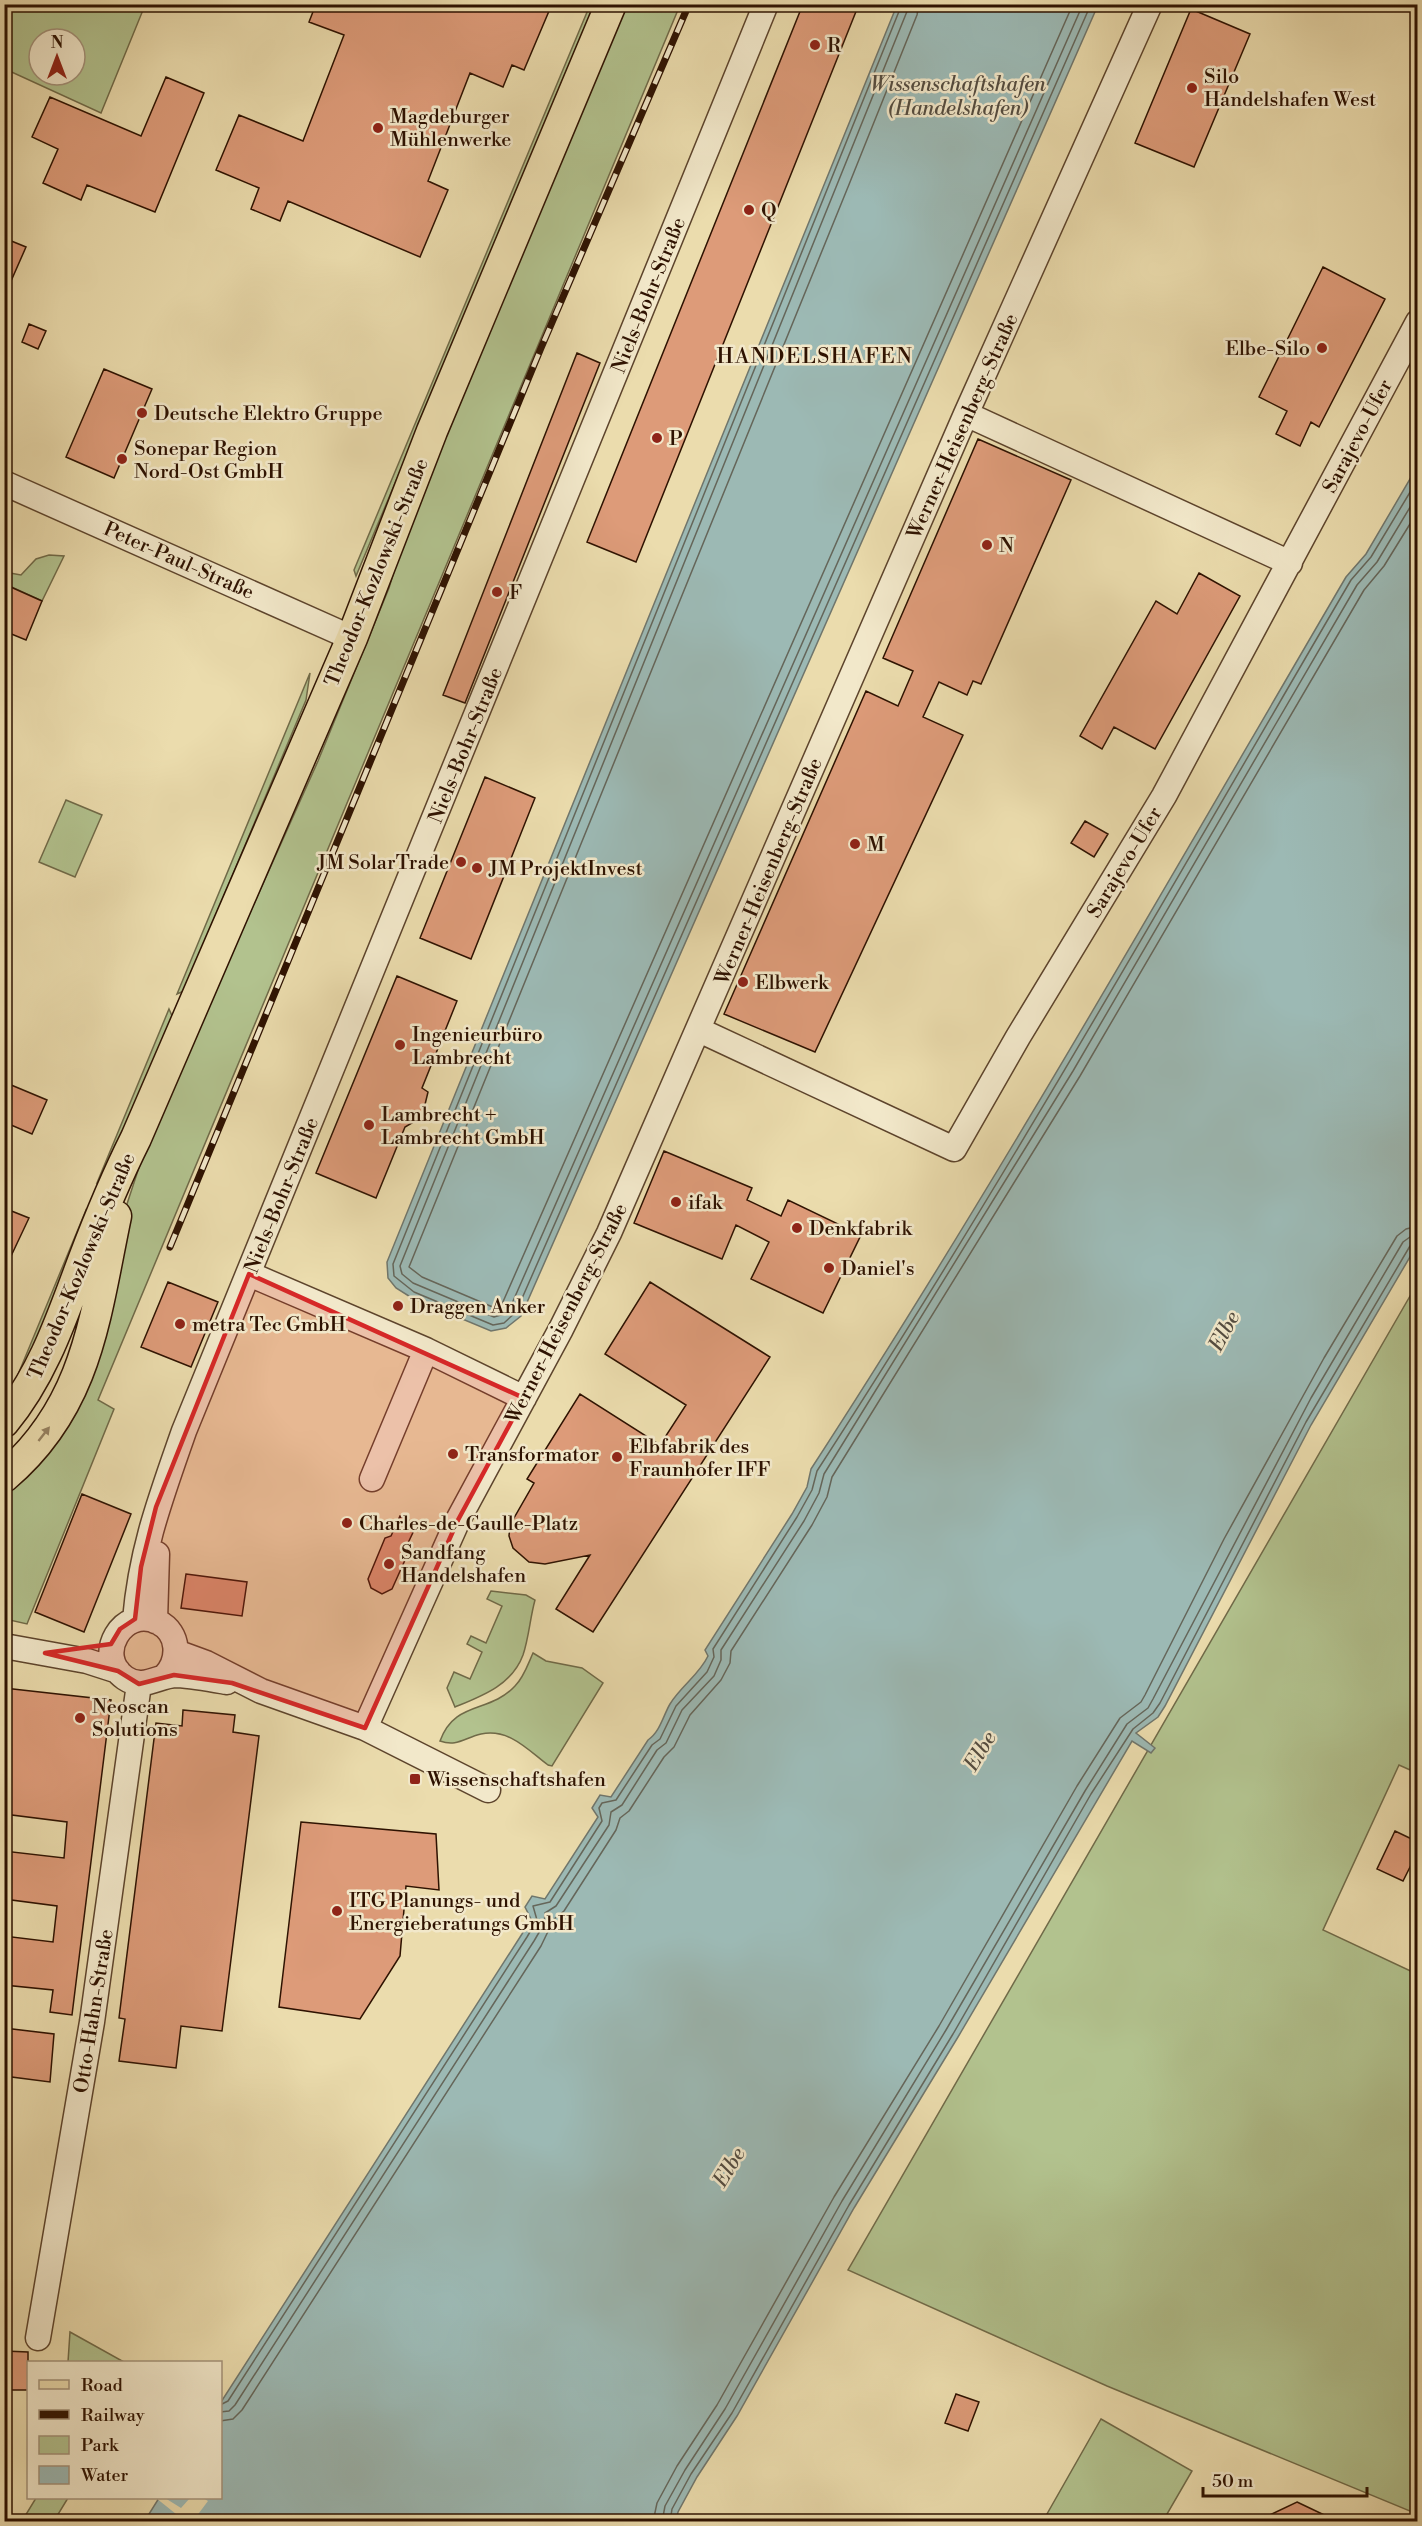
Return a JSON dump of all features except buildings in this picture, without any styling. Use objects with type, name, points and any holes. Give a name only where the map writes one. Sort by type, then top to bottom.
[{"type":"main road","name":"Theodor-Kozlowski-Straße","points":[[4,1422],[42,1363],[111,1189],[136,1138],[352,638],[432,431],[611,4]]},
{"type":"main road","name":"Theodor-Kozlowski-Straße","points":[[4,1477],[52,1424],[81,1371],[94,1327],[117,1210],[136,1138]]},
{"type":"street","name":"Niels-Bohr-Straße","points":[[145,1620],[144,1551],[184,1431],[766,4]]},
{"type":"street","name":"Werner-Heisenberg-Straße","points":[[365,1728],[458,1520],[609,1233],[966,414],[1150,4]]},
{"type":"street","name":"Sarajevo-Ufer","points":[[699,1030],[954,1149],[1018,1037],[1164,796],[1418,322]]},
{"type":"street","points":[[966,414],[1290,562]]},
{"type":"street","name":"Peter-Paul-Straße","points":[[4,483],[352,638]]},
{"type":"street","points":[[249,1274],[426,1350],[524,1398]]},
{"type":"street","points":[[372,1479],[426,1350]]},
{"type":"street","points":[[145,1620],[170,1633],[176,1652],[173,1665],[165,1676],[153,1683],[139,1684],[127,1679],[118,1671],[112,1658],[112,1644],[120,1629],[145,1620]]},
{"type":"street","points":[[45,1653],[112,1644]]},
{"type":"street","points":[[4,1646],[87,1661],[118,1671]]},
{"type":"street","points":[[176,1652],[206,1663],[261,1691]]},
{"type":"street","points":[[165,1676],[203,1677],[261,1691],[365,1728],[489,1790]]},
{"type":"street","name":"Otto-Hahn-Straße","points":[[38,2338],[92,2022],[139,1684]]},
{"type":"highlighted area","points":[[249,1274],[524,1398],[458,1520],[365,1728],[232,1683],[174,1675],[139,1684],[118,1671],[45,1653],[111,1644],[120,1629],[135,1619],[141,1567],[156,1507]]},
{"type":"green space","points":[[5,5],[138,5],[143,10],[101,113],[44,87],[87,87],[87,27],[27,27],[27,79],[5,69]]},
{"type":"green space","points":[[590,5],[596,5],[356,576],[354,570]]},
{"type":"green space","points":[[624,5],[680,5],[98,1400],[114,1409],[27,1624],[5,1619],[5,1492],[23,1476],[126,1207],[148,1140],[318,761],[389,588],[410,519]]},
{"type":"green space","points":[[49,555],[64,556],[42,601],[5,584],[4,572],[21,575],[36,559]]},
{"type":"green space","points":[[310,673],[306,700],[184,991],[177,994]]},
{"type":"green space","points":[[66,800],[102,815],[75,877],[39,862]]},
{"type":"green space","points":[[169,1009],[173,1018],[105,1181],[97,1183]]},
{"type":"green space","points":[[86,1210],[89,1216],[31,1354],[5,1403],[5,1395],[17,1377]]},
{"type":"green space","points":[[1417,1284],[1417,1773],[1399,1765],[1323,1930],[1417,1974],[1417,2514],[1107,2386],[848,2270]]},
{"type":"green space","points":[[491,1591],[526,1595],[535,1600],[523,1655],[512,1674],[504,1682],[485,1694],[455,1707],[447,1688],[454,1672],[470,1679],[482,1652],[467,1644],[471,1636],[486,1643],[502,1606],[487,1599]]},
{"type":"green space","points":[[533,1653],[546,1661],[582,1668],[603,1683],[552,1766],[509,1737],[500,1734],[481,1734],[451,1743],[440,1741],[446,1728],[454,1719],[494,1701],[515,1686]]},
{"type":"green space","points":[[70,2332],[122,2361],[68,2361]]},
{"type":"green space","points":[[1101,2419],[1192,2471],[1163,2521],[1043,2521]]},
{"type":"green space","points":[[35,2499],[67,2499],[54,2521],[22,2521]]},
{"type":"water","name":"Wissenschaftshafen (Handelshafen)","points":[[897,5],[1098,5],[521,1316],[506,1328],[491,1331],[412,1298],[396,1288],[388,1278],[387,1262]]},
{"type":"water","name":"Elbe","points":[[1417,467],[1417,1245],[1311,1425],[1165,1706],[1158,1717],[1136,1733],[1155,1748],[1151,1753],[1132,1741],[958,2037],[854,2208],[737,2416],[697,2477],[678,2512],[676,2521],[144,2522],[158,2499],[222,2499],[222,2400],[522,1934],[531,1919],[525,1907],[532,1896],[545,1899],[598,1817],[592,1808],[600,1795],[611,1797],[658,1728],[674,1698],[704,1663],[708,1656],[705,1650],[792,1514],[807,1487],[811,1469],[1017,1138],[1346,577],[1366,554]]},
{"type":"pier","points":[[157,2499],[167,2499],[181,2508],[189,2499],[208,2501],[193,2521],[171,2521],[176,2514]]},
{"type":"railway","points":[[170,1247],[541,348],[689,4]]},
{"type":"place","name":"R","points":[[815,45]]},
{"type":"place","name":"Silo Handelshafen West","points":[[1192,88]]},
{"type":"place","name":"Magdeburger Mühlenwerke","points":[[378,128]]},
{"type":"place","name":"Q","points":[[749,210]]},
{"type":"place","name":"Elbe-Silo","points":[[1322,348]]},
{"type":"place","name":"Deutsche Elektro Gruppe","points":[[142,413]]},
{"type":"place","name":"P","points":[[657,438]]},
{"type":"place","name":"Sonepar Region Nord-Ost GmbH","points":[[122,459]]},
{"type":"place","name":"N","points":[[987,545]]},
{"type":"place","name":"F","points":[[497,592]]},
{"type":"place","name":"M","points":[[855,844]]},
{"type":"place","name":"JM SolarTrade","points":[[461,862]]},
{"type":"place","name":"JM ProjektInvest","points":[[477,868]]},
{"type":"place","name":"Elbwerk","points":[[743,982]]},
{"type":"place","name":"Ingenieurbüro Lambrecht","points":[[400,1045]]},
{"type":"place","name":"Lambrecht + Lambrecht GmbH","points":[[369,1125]]},
{"type":"place","name":"ifak","points":[[676,1202]]},
{"type":"place","name":"Denkfabrik","points":[[797,1228]]},
{"type":"place","name":"Daniel's","points":[[829,1268]]},
{"type":"place","name":"Draggen Anker","points":[[398,1306]]},
{"type":"place","name":"metra Tec GmbH","points":[[180,1324]]},
{"type":"place","name":"Transformator","points":[[453,1454]]},
{"type":"place","name":"Elbfabrik des Fraunhofer IFF","points":[[617,1457]]},
{"type":"place","name":"Charles-de-Gaulle-Platz","points":[[347,1523]]},
{"type":"place","name":"Sandfang Handelshafen","points":[[389,1564]]},
{"type":"place","name":"Neoscan Solutions","points":[[80,1718]]},
{"type":"place","name":"Wissenschaftshafen","points":[[415,1779]]},
{"type":"place","name":"ITG Planungs- und Energieberatungs GmbH","points":[[337,1911]]},
{"type":"district","name":"HANDELSHAFEN","points":[[815,356]]}]
